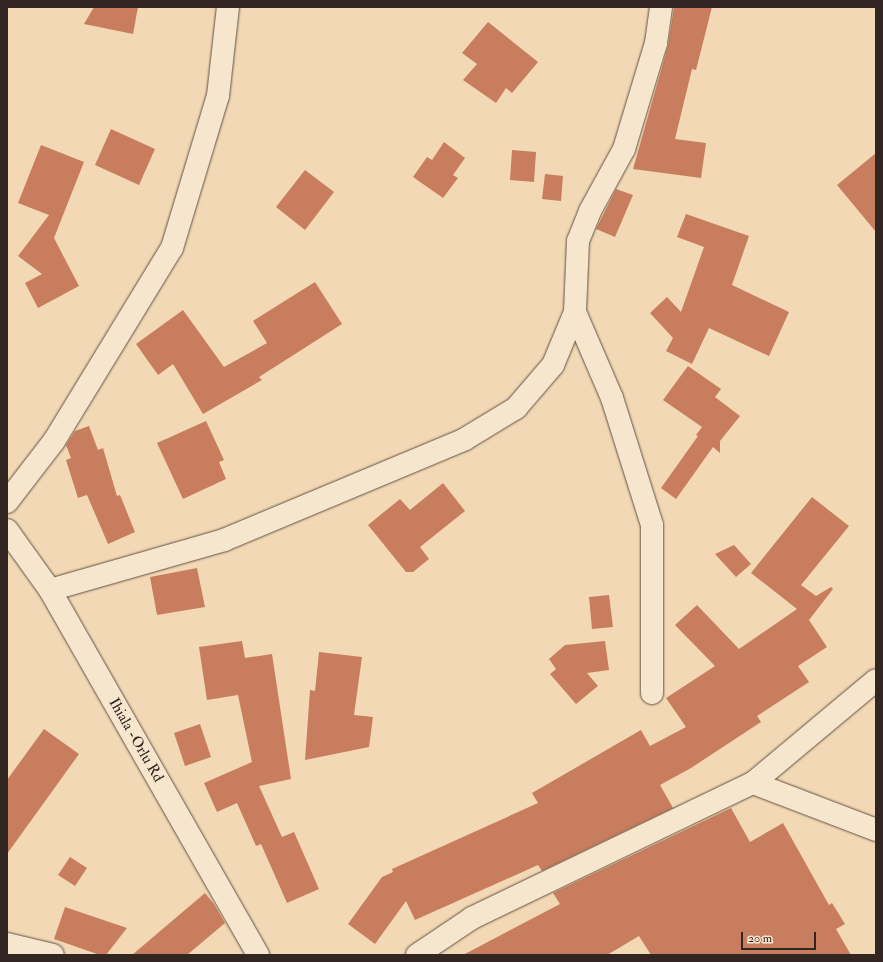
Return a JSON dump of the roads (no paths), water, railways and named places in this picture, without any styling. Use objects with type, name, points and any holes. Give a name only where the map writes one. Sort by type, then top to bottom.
[{"type":"street","points":[[7,502],[54,441],[172,248],[218,96],[228,7]]},
{"type":"street","points":[[50,590],[224,540],[465,439],[516,408],[553,364],[575,312],[578,241],[590,211],[624,149],[656,43],[661,7]]},
{"type":"street","points":[[575,312],[612,398],[652,525],[652,693]]},
{"type":"street","name":"Ihiala -Orlu Rd","points":[[7,530],[50,590],[258,955]]},
{"type":"street","points":[[417,955],[472,918],[753,782],[876,680]]},
{"type":"street","points":[[753,782],[876,830]]},
{"type":"street","points":[[7,944],[53,955]]}]
